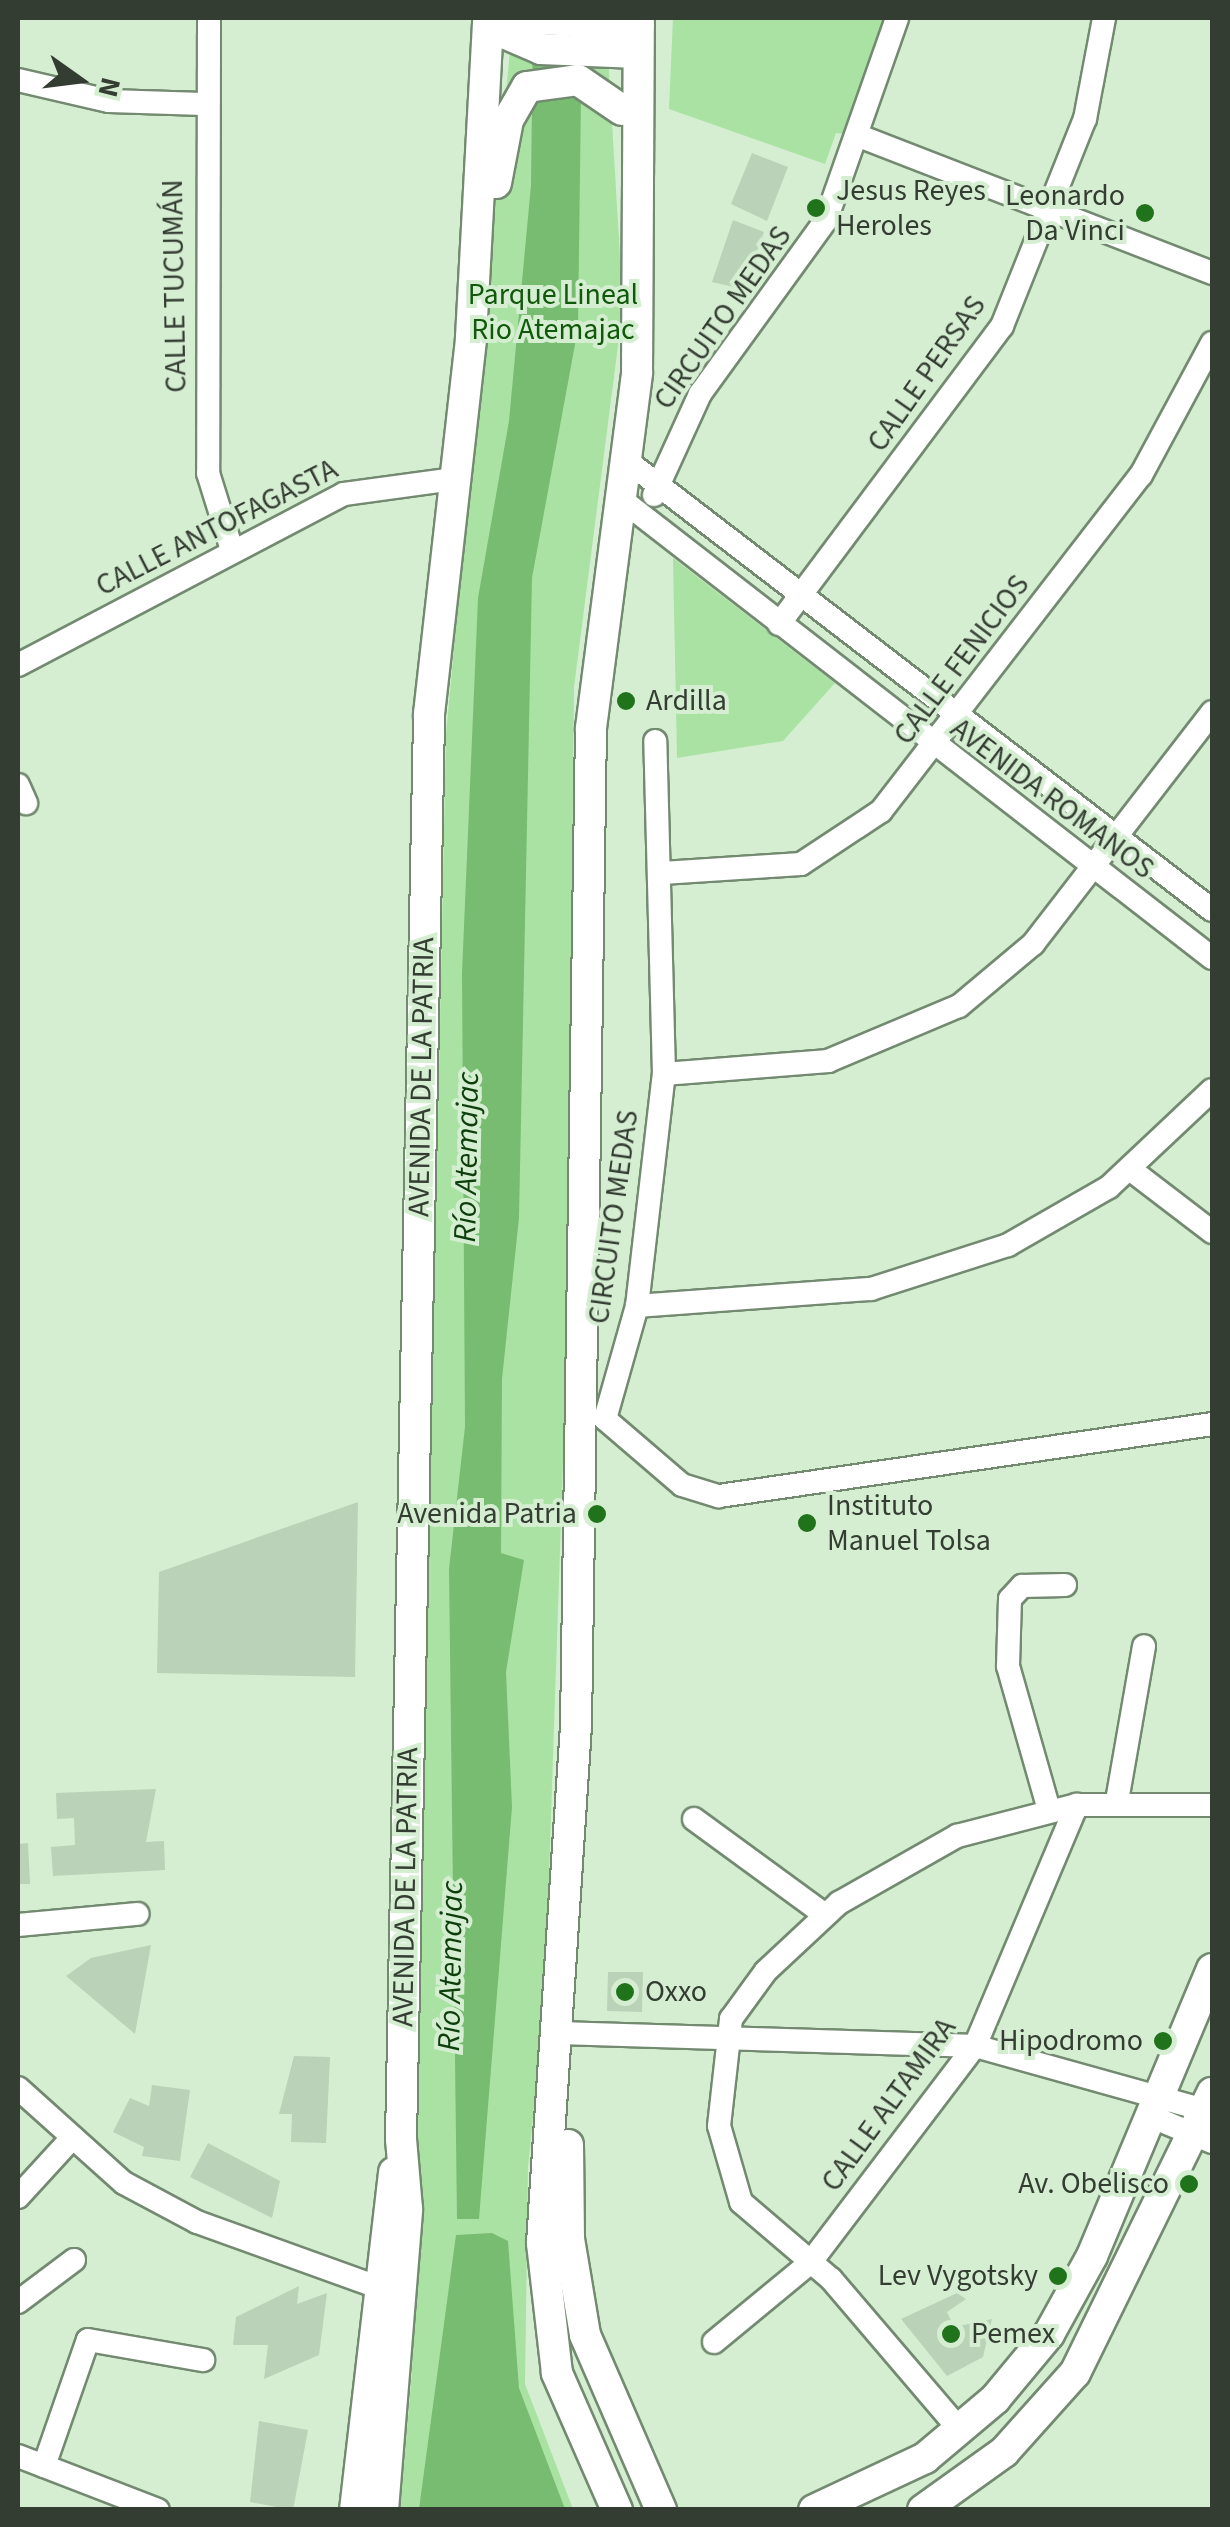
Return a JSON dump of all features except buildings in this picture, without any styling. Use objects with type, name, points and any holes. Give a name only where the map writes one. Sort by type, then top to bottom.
[{"type":"main road","points":[[504,22],[541,49],[626,36]]},
{"type":"main road","name":"AVENIDA DE LA PATRIA","points":[[383,2510],[404,2274],[401,2140],[429,714],[504,22]]},
{"type":"main road","points":[[626,36],[622,110],[624,214],[641,271]]},
{"type":"main road","points":[[617,2510],[568,2406],[545,2308],[594,1427],[591,728],[633,509],[627,461],[641,271],[626,36]]},
{"type":"main road","points":[[475,274],[508,120],[527,87],[545,78],[594,84],[622,110]]},
{"type":"main road","points":[[814,2510],[897,2476],[960,2430],[1014,2380],[1064,2309],[1212,1969]]},
{"type":"main road","points":[[562,2033],[574,2286],[598,2376],[661,2510]]},
{"type":"main road","points":[[923,2510],[1004,2452],[1075,2373],[1208,2118]]},
{"type":"main road","name":"AVENIDA DE LA PATRIA","points":[[355,2510],[378,2288],[401,2140]]},
{"type":"street","name":"CALLE TUCUMÁN","points":[[209,18],[203,104],[208,473],[232,550]]},
{"type":"street","name":"CIRCUITO MEDAS","points":[[633,509],[658,484],[700,394],[826,220],[860,136],[898,18]]},
{"type":"street","name":"CALLE PERSAS","points":[[778,624],[1002,326],[1093,94],[1104,18]]},
{"type":"street","points":[[18,80],[110,101],[203,104]]},
{"type":"street","points":[[860,136],[1212,272]]},
{"type":"street","name":"CALLE FENICIOS","points":[[662,873],[761,871],[824,855],[881,811],[1141,475],[1212,343]]},
{"type":"street","name":"AVENIDA ROMANOS","points":[[627,461],[1212,910]]},
{"type":"street","name":"CALLE ANTOFAGASTA","points":[[18,665],[344,494],[453,479]]},
{"type":"street","name":"AVENIDA ROMANOS","points":[[633,509],[934,747],[1212,958]]},
{"type":"street","points":[[664,1074],[790,1068],[913,1032],[994,980],[1093,868],[1212,712]]},
{"type":"street","name":"CIRCUITO MEDAS","points":[[594,1427],[636,1306],[664,1074],[656,740]]},
{"type":"street","points":[[636,1306],[803,1300],[908,1279],[1008,1245],[1131,1170],[1212,1090]]},
{"type":"street","points":[[1131,1170],[1212,1232]]},
{"type":"street","points":[[594,1427],[682,1486],[719,1496],[1212,1424]]},
{"type":"street","points":[[1049,1810],[1008,1666],[1010,1599],[1022,1586],[1066,1585]]},
{"type":"street","points":[[1117,1801],[1144,1646]]},
{"type":"street","points":[[960,2430],[810,2263],[761,2228],[727,2168],[719,2126],[724,2038],[744,1995],[824,1915],[957,1836],[1077,1805],[1117,1801],[1212,1805]]},
{"type":"street","name":"CALLE ALTAMIRA","points":[[714,2342],[810,2263],[975,2046],[1077,1805]]},
{"type":"street","points":[[694,1819],[824,1915]]},
{"type":"street","points":[[18,1925],[137,1914]]},
{"type":"street","points":[[562,2033],[975,2046],[1208,2118]]},
{"type":"street","points":[[18,2088],[124,2183],[307,2262],[378,2288]]},
{"type":"street","points":[[18,2196],[74,2137]]},
{"type":"street","points":[[18,2302],[74,2260]]},
{"type":"street","points":[[44,2466],[88,2340],[203,2360]]},
{"type":"street","points":[[18,2456],[158,2510]]},
{"type":"green space","name":"Parque Lineal Rio Atemajac","points":[[513,18],[608,55],[623,307],[574,687],[568,1314],[545,1994],[528,2168],[525,2384],[573,2509],[400,2510],[412,2372],[446,734]]},
{"type":"green space","points":[[673,18],[891,18],[853,135],[836,133],[825,164],[669,109]]},
{"type":"green space","points":[[673,558],[835,683],[783,741],[677,758]]},
{"type":"water","name":"Río Atemajac","points":[[533,18],[582,18],[578,328],[532,578],[519,1218],[502,1379],[501,1553],[524,1560],[506,1672],[512,1807],[479,2219],[457,2219],[449,1569],[465,1427],[462,973],[478,598],[509,421],[531,185]]},
{"type":"water","points":[[492,2233],[508,2241],[519,2388],[565,2509],[419,2509],[456,2235]]},
{"type":"place","name":"Jesus Reyes Heroles","points":[[816,208]]},
{"type":"place","name":"Leonardo Da Vinci","points":[[1145,213]]},
{"type":"place","name":"Ardilla","points":[[626,701]]},
{"type":"place","name":"Avenida Patria","points":[[597,1514]]},
{"type":"place","name":"Instituto Manuel Tolsa","points":[[807,1523]]},
{"type":"place","name":"Oxxo","points":[[625,1992]]},
{"type":"place","name":"Hipodromo","points":[[1163,2041]]},
{"type":"place","name":"Av. Obelisco","points":[[1189,2184]]},
{"type":"place","name":"Lev Vygotsky","points":[[1058,2276]]},
{"type":"place","name":"Pemex","points":[[951,2334]]}]
